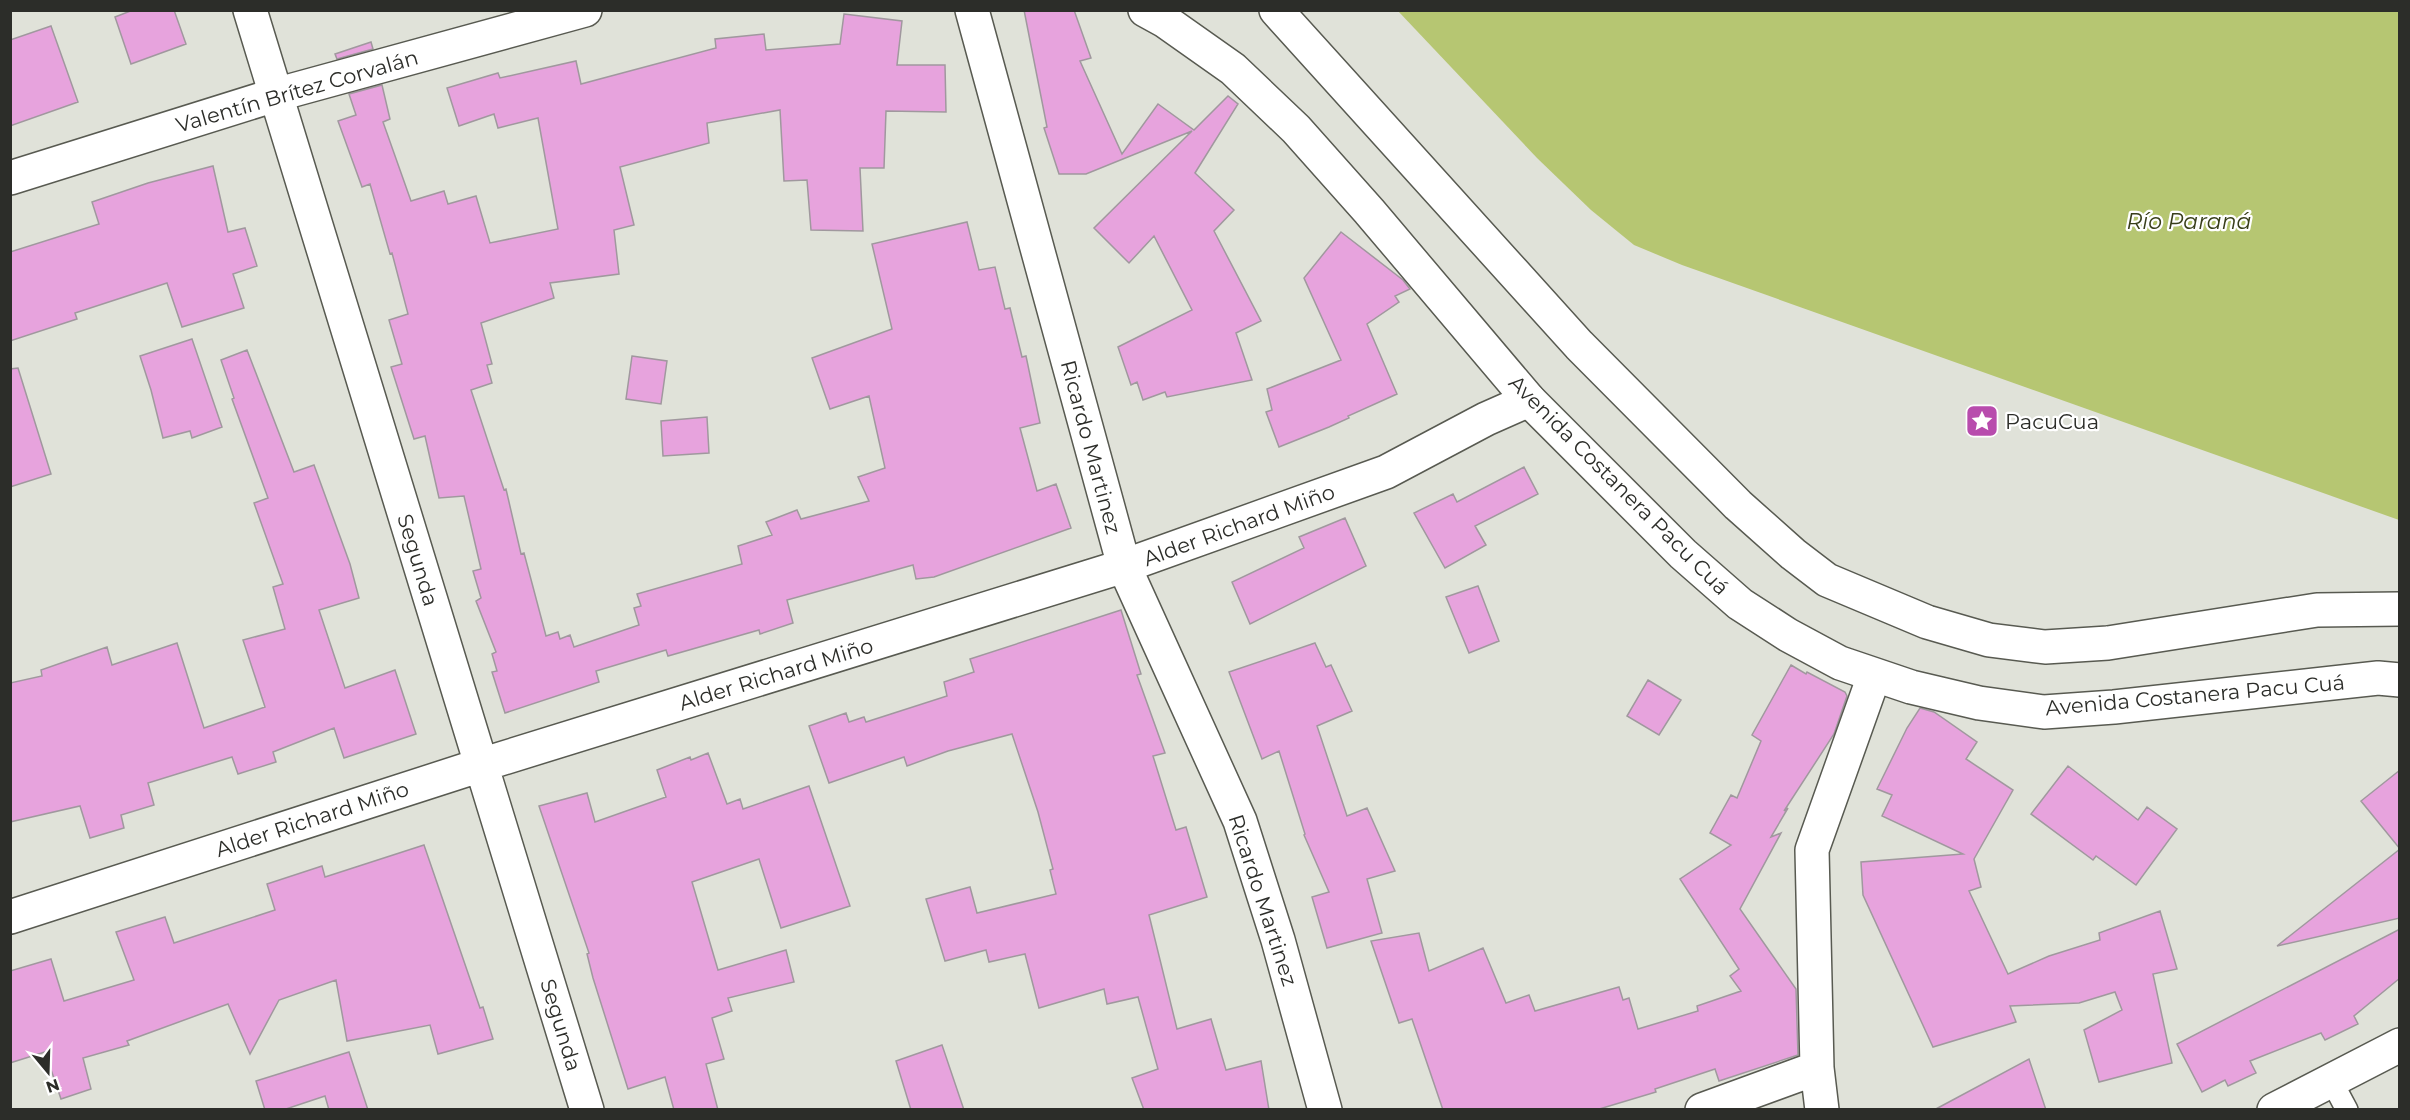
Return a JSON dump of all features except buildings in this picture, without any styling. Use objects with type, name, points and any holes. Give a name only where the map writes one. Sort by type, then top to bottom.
[{"type":"street","name":"Segunda","points":[[250,10],[587,1110]]},
{"type":"street","name":"Valentín Brítez Corvalán","points":[[10,178],[275,94],[585,10]]},
{"type":"street","name":"Ricardo Martinez","points":[[972,10],[1124,566],[1240,821],[1278,940],[1325,1110]]},
{"type":"street","name":"Avenida Costanera Pacu Cuá","points":[[1145,10],[1165,21],[1233,69],[1296,129],[1369,211],[1529,400],[1683,554],[1740,604],[1788,635],[1840,663],[1874,676],[1978,703],[2044,712],[2114,707],[2378,678],[2400,680]]},
{"type":"street","points":[[1276,10],[1578,345],[1738,505],[1793,554],[1827,580],[1927,622],[1989,640],[2045,647],[2108,643],[2317,610],[2400,609]]},
{"type":"street","name":"Alder Richard Miño","points":[[10,917],[481,765],[1124,566],[1386,472],[1486,419],[1529,400]]},
{"type":"street","points":[[1822,1110],[1816,1068],[1812,850],[1874,676]]},
{"type":"street","points":[[2274,1110],[2400,1045]]},
{"type":"street","points":[[1702,1110],[1816,1068]]},
{"type":"lane","points":[[2331,1080],[2347,1110]]},
{"type":"water","name":"Río Paraná","points":[[1398,11],[2399,11],[2399,520],[1682,265],[1634,245],[1591,210],[1537,158]]},
{"type":"place","name":"PacuCua","points":[[1982,421]]}]
